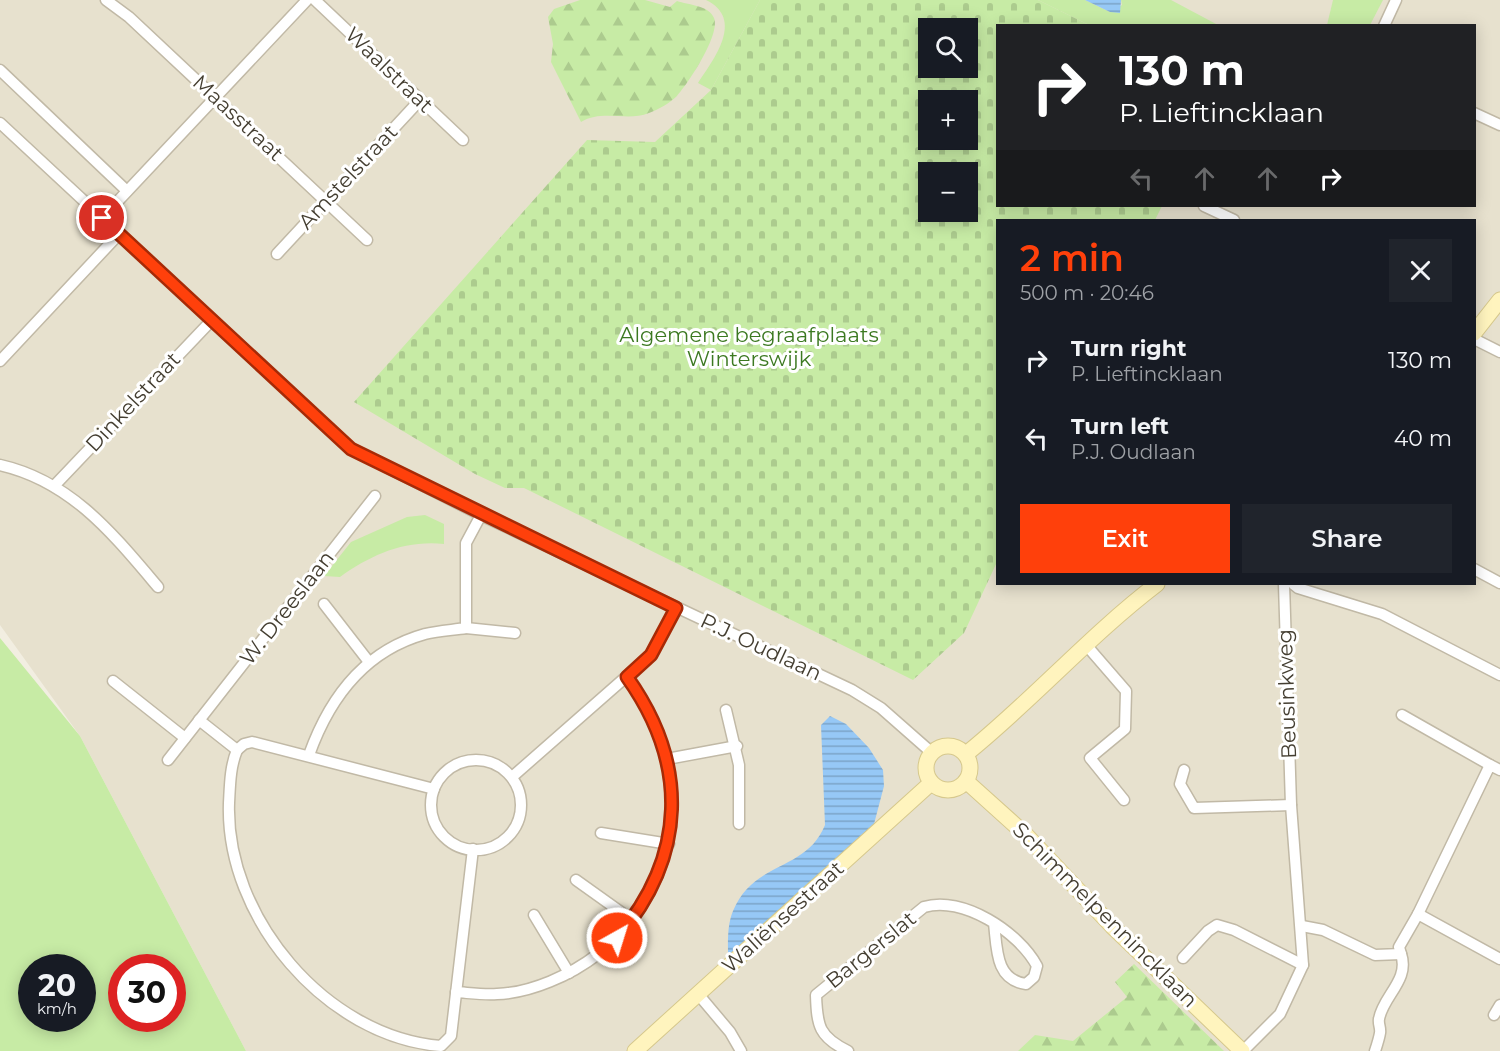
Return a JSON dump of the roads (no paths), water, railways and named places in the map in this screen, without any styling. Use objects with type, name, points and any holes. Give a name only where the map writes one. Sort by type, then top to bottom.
[{"type":"street","name":"Maasstraat","points":[[106,0],[129,17],[367,240]]},
{"type":"street","points":[[102,218],[307,0]]},
{"type":"street","name":"Waalstraat","points":[[315,0],[463,140]]},
{"type":"street","points":[[1384,24],[1396,0]]},
{"type":"street","points":[[0,70],[127,191]]},
{"type":"street","name":"Amstelstraat","points":[[277,254],[420,100]]},
{"type":"street","points":[[1476,114],[1500,125]]},
{"type":"street","name":"P.J. Oudlaan","points":[[0,123],[351,449],[481,515],[852,690],[880,708],[931,752]]},
{"type":"street","points":[[1206,207],[1232,219]]},
{"type":"street","points":[[0,361],[119,234]]},
{"type":"street","points":[[1476,330],[1500,300]]},
{"type":"street","name":"Dinkelstraat","points":[[55,485],[212,320]]},
{"type":"street","points":[[1476,340],[1500,352]]},
{"type":"street","points":[[0,465],[55,485],[101,521],[158,587]]},
{"type":"street","name":"W. Dreeslaan","points":[[168,760],[375,496]]},
{"type":"street","points":[[466,628],[466,543],[481,515]]},
{"type":"street","points":[[1476,570],[1500,583]]},
{"type":"street","points":[[966,754],[1088,646],[1130,604],[1156,585]]},
{"type":"street","name":"Beusinkweg","points":[[1284,585],[1291,805],[1302,926],[1303,965]]},
{"type":"street","points":[[1294,585],[1382,614],[1500,675]]},
{"type":"street","points":[[324,604],[369,662]]},
{"type":"street","points":[[512,777],[651,655],[676,608]]},
{"type":"street","points":[[309,755],[318,729],[339,693],[369,662],[386,651],[425,634],[466,628],[515,633]]},
{"type":"street","points":[[1088,646],[1125,691],[1125,729],[1090,758],[1124,800]]},
{"type":"street","points":[[456,992],[499,994],[541,984],[568,973],[617,938],[649,896],[669,844],[672,810],[667,759],[645,703],[627,677]]},
{"type":"street","points":[[113,681],[186,738]]},
{"type":"street","points":[[726,710],[736,746],[740,787],[739,824]]},
{"type":"street","points":[[1375,1051],[1381,1031],[1379,1021],[1382,1009],[1399,983],[1404,961],[1399,947],[1495,767],[1402,715]]},
{"type":"street","points":[[199,720],[237,750]]},
{"type":"street","points":[[434,789],[252,742],[244,744],[237,750],[232,761],[228,819],[234,860],[248,899],[268,936],[306,983],[345,1012],[382,1030],[442,1049],[451,1036],[473,849]]},
{"type":"street","points":[[667,759],[736,746]]},
{"type":"street","points":[[953,746],[966,754],[970,772],[960,787],[945,790],[932,783],[925,768],[931,752],[938,747],[953,746]]},
{"type":"street","points":[[479,760],[497,765],[512,777],[520,792],[521,809],[516,826],[505,839],[490,847],[473,849],[457,845],[444,836],[435,822],[431,806],[434,789],[444,773],[460,762],[479,760]]},
{"type":"street","points":[[1184,770],[1180,784],[1194,808],[1291,805]]},
{"type":"street","name":"Schimmelpennincklaan","points":[[966,781],[1026,835],[1112,926],[1242,1051]]},
{"type":"street","name":"Waliënsestraat","points":[[635,1051],[932,783]]},
{"type":"street","points":[[601,833],[669,844]]},
{"type":"street","points":[[576,880],[632,920]]},
{"type":"street","name":"Bargerslat","points":[[848,1051],[831,1043],[817,1023],[816,995],[924,907],[939,902],[953,905],[994,923],[1029,951],[1037,966],[1034,978],[1026,984],[1012,980],[1001,967],[994,923]]},
{"type":"street","points":[[1418,914],[1500,959]]},
{"type":"street","points":[[534,915],[568,973]]},
{"type":"street","points":[[1183,958],[1208,931],[1217,926],[1234,930],[1303,965],[1280,1014],[1242,1051]]},
{"type":"street","points":[[1302,926],[1323,930],[1375,954],[1401,954]]},
{"type":"street","points":[[698,994],[730,1032],[741,1051]]},
{"type":"water","points":[[1085,0],[1121,0],[1120,13],[1110,12]]},
{"type":"water","points":[[830,716],[846,724],[869,748],[883,770],[884,786],[874,824],[728,957],[730,922],[742,895],[766,874],[806,851],[825,825],[821,725]]},
{"type":"park label","name":"Algemene begraafplaats Winterswijk","points":[[749,347]]}]
